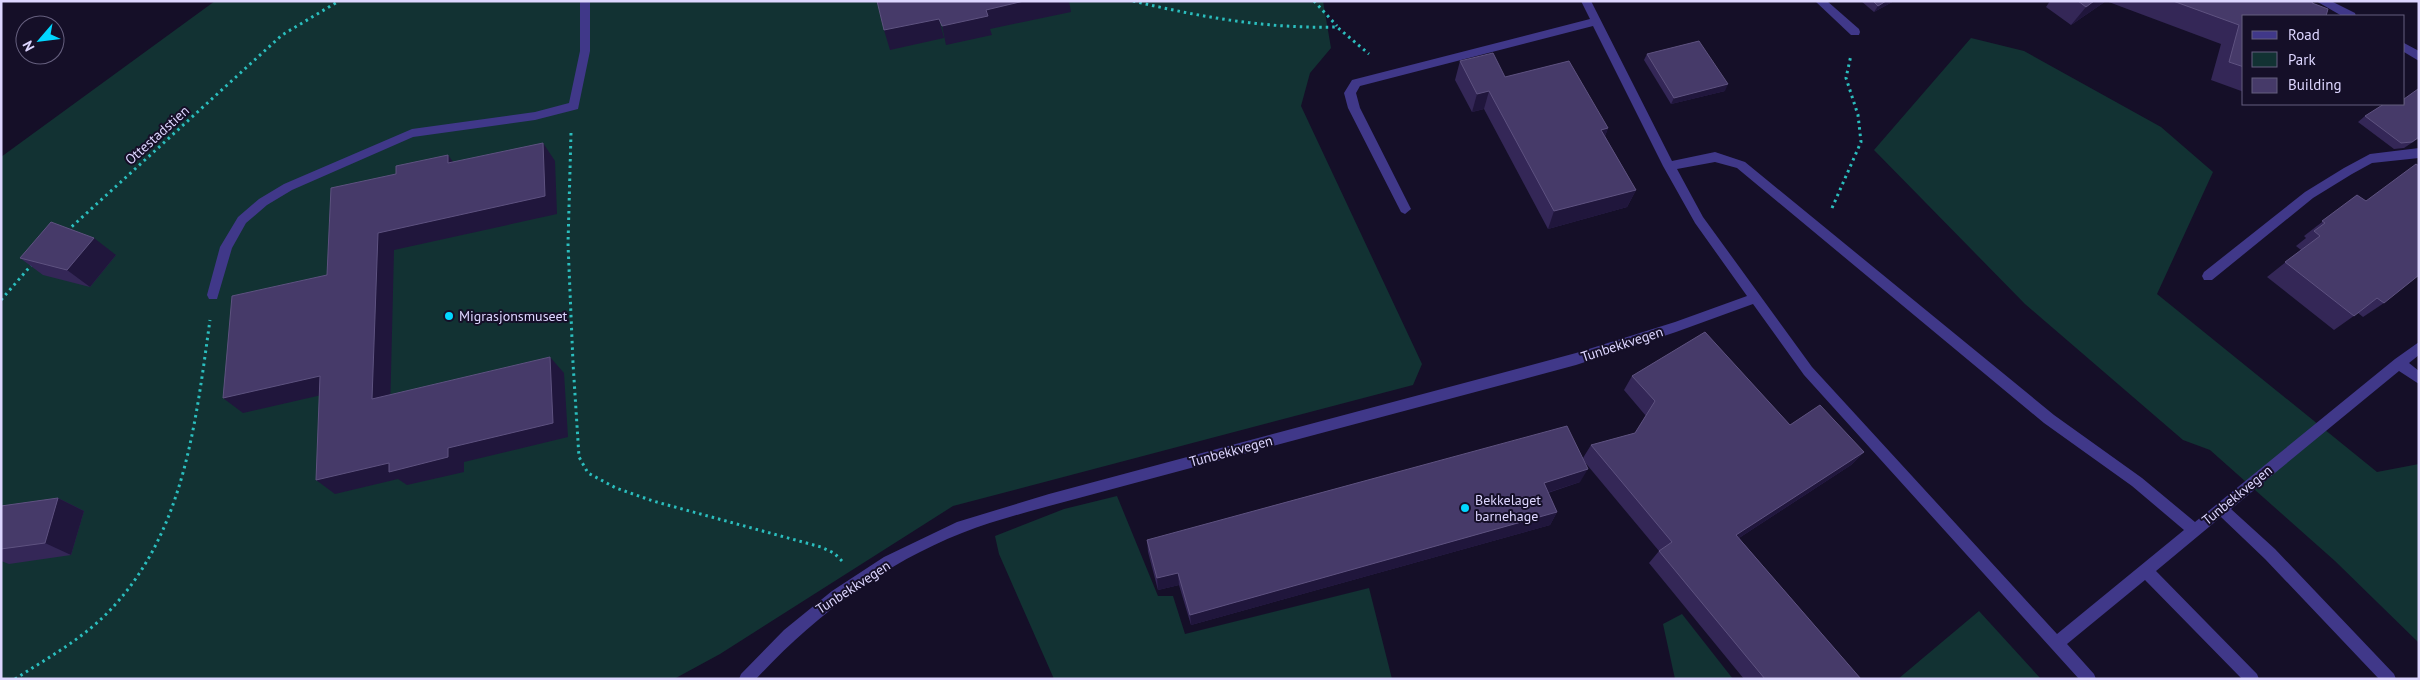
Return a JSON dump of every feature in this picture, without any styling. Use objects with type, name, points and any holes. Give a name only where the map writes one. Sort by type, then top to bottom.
[{"type":"street","points":[[213,295],[226,247],[242,220],[263,202],[288,187],[412,133],[535,116],[574,106],[585,51],[586,1]]},
{"type":"street","points":[[1586,1],[1669,166],[1699,220],[1808,371],[2089,679]]},
{"type":"street","points":[[1820,1],[1855,32]]},
{"type":"street","points":[[2323,2],[2349,15]]},
{"type":"street","points":[[1405,209],[1354,108],[1350,93],[1356,83],[1596,21]]},
{"type":"street","points":[[2405,48],[2419,56]]},
{"type":"street","points":[[2208,276],[2309,195],[2348,171],[2370,160],[2419,153]]},
{"type":"street","points":[[1669,166],[1715,157],[1742,165],[2049,419],[2137,482],[2194,530]]},
{"type":"street","name":"Tunbekkvegen","points":[[746,679],[804,620],[859,580],[944,534],[992,516],[1576,359],[1676,327],[1755,298]]},
{"type":"street","name":"Tunbekkvegen","points":[[2056,644],[2419,347]]},
{"type":"street","points":[[2399,363],[2419,378]]},
{"type":"street","points":[[2221,508],[2270,554],[2389,679]]},
{"type":"street","points":[[2146,571],[2252,679]]},
{"type":"path","name":"Ottestadstien","points":[[64,234],[282,35],[339,1]]},
{"type":"path","points":[[1133,1],[1199,14],[1289,28],[1338,27]]},
{"type":"path","points":[[1314,1],[1338,27],[1390,73]]},
{"type":"path","points":[[1823,231],[1861,142],[1858,115],[1846,78],[1855,32]]},
{"type":"path","points":[[574,106],[569,182],[570,305],[579,457],[588,473],[616,488],[653,500],[721,521],[821,547],[834,553],[859,580]]},
{"type":"path","points":[[1,300],[35,261]]},
{"type":"path","points":[[15,679],[92,626],[114,606],[144,566],[171,513],[183,472],[196,417],[213,295]]},
{"type":"green space","points":[[215,1],[1323,1],[1331,48],[1310,73],[1301,106],[1422,364],[1413,385],[953,506],[720,654],[674,679],[1,679],[1,157]]},
{"type":"green space","points":[[1971,38],[2024,51],[2161,127],[2213,172],[2157,294],[2377,472],[2419,464],[2419,643],[2335,561],[2210,450],[2183,440],[2025,304],[1874,150]]},
{"type":"green space","points":[[1117,496],[1158,596],[1173,596],[1185,634],[1369,588],[1392,679],[1054,679],[999,554],[995,536],[1064,509]]},
{"type":"green space","points":[[1979,611],[2041,679],[1898,679]]},
{"type":"green space","points":[[1682,614],[1733,679],[1675,679],[1663,624]]},
{"type":"building","points":[[877,1],[1024,1],[986,10],[988,16],[942,26],[939,19],[884,30]]},
{"type":"building","points":[[1873,1],[1886,1],[1878,6]]},
{"type":"building","points":[[2078,1],[2094,1],[2086,7]]},
{"type":"building","points":[[2173,1],[2313,1],[2312,3],[2328,9],[2326,15],[2242,15],[2242,66],[2229,62],[2239,25]]},
{"type":"building","points":[[1699,41],[1728,84],[1674,98],[1647,54]]},
{"type":"building","points":[[1493,53],[1505,77],[1569,61],[1608,128],[1601,130],[1636,190],[1554,211],[1489,91],[1477,94],[1460,61]]},
{"type":"building","points":[[2419,90],[2419,137],[2412,142],[2401,143],[2365,116],[2382,105],[2405,105],[2405,98]]},
{"type":"building","points":[[543,143],[545,196],[378,233],[372,399],[550,357],[553,423],[448,448],[448,457],[389,472],[389,463],[316,480],[320,376],[223,398],[232,296],[327,275],[331,188],[396,174],[396,166],[448,155],[448,163]]},
{"type":"building","points":[[2416,164],[2419,166],[2419,275],[2384,303],[2377,298],[2354,316],[2285,262],[2320,236],[2314,231],[2325,223],[2322,221],[2357,195],[2366,201]]},
{"type":"building","points":[[51,222],[94,238],[67,270],[20,258]]},
{"type":"building","points":[[1705,332],[1790,425],[1820,405],[1864,452],[1736,535],[1861,679],[1765,679],[1659,551],[1672,542],[1591,445],[1635,433],[1655,401],[1632,376]]},
{"type":"building","points":[[1567,426],[1588,469],[1544,483],[1557,512],[1190,615],[1178,573],[1157,578],[1147,540]]},
{"type":"building","points":[[58,498],[45,543],[1,549],[1,506]]},
{"type":"place","name":"Migrasjonsmuseet","points":[[449,316]]},
{"type":"place","name":"Bekkelaget barnehage","points":[[1465,508]]}]
